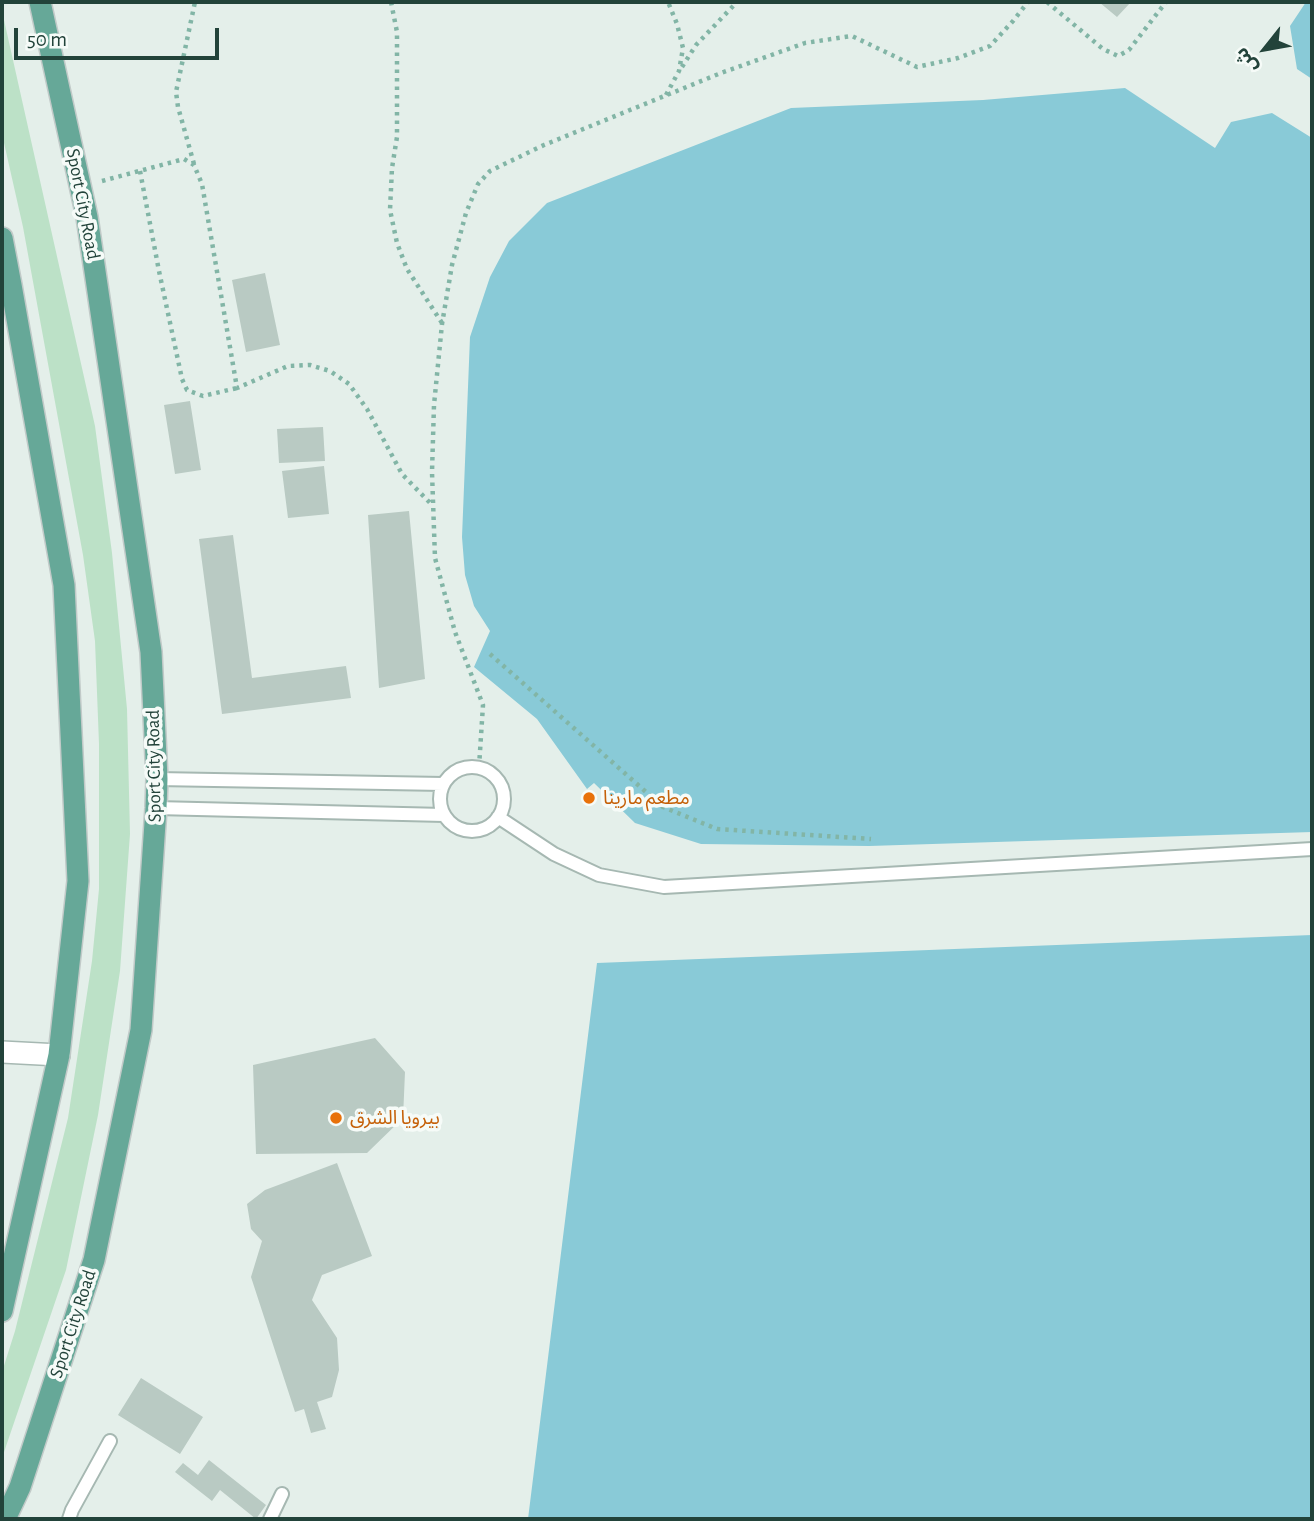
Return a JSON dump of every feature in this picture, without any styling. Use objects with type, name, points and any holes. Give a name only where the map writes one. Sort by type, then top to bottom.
[{"type":"main road","name":"Sport City Road","points":[[5,1519],[20,1487],[94,1261],[141,1030],[157,779],[150,652],[88,217],[40,2]]},
{"type":"main road","points":[[2,238],[64,585],[78,881],[59,1055],[8,1256],[2,1311]]},
{"type":"street","points":[[2,1052],[59,1055]]},
{"type":"lane","points":[[479,767],[489,772],[501,788],[502,808],[498,817],[481,829],[460,829],[444,815],[440,805],[443,784],[459,769],[479,767]]},
{"type":"lane","points":[[157,779],[443,784]]},
{"type":"lane","points":[[156,808],[444,815]]},
{"type":"lane","points":[[498,817],[554,854],[599,875],[664,887],[1312,849]]},
{"type":"lane","points":[[69,1519],[110,1441]]},
{"type":"lane","points":[[270,1519],[282,1494]]},
{"type":"path","points":[[195,2],[176,92],[194,165],[202,184],[237,388]]},
{"type":"path","points":[[391,2],[397,32],[397,137],[390,210],[397,243],[407,269],[442,324]]},
{"type":"path","points":[[668,2],[683,48],[679,71]]},
{"type":"path","points":[[665,96],[696,45],[737,2]]},
{"type":"path","points":[[479,767],[483,705],[455,632],[435,558],[433,505],[434,405],[442,324],[452,265],[466,213],[478,184],[490,171],[544,145],[721,73],[805,43],[852,36],[917,67],[958,58],[990,46],[1027,2]]},
{"type":"path","points":[[1046,2],[1103,50],[1118,56],[1129,50],[1166,2]]},
{"type":"path","points":[[81,186],[184,159],[194,165]]},
{"type":"path","points":[[140,171],[159,271],[187,390],[203,396],[237,388],[288,366],[310,365],[330,371],[349,384],[367,409],[402,474],[433,505]]},
{"type":"path","points":[[490,654],[663,807],[717,829],[871,839]]},
{"type":"green space","points":[[2,11],[95,426],[112,553],[127,709],[130,834],[120,971],[98,1115],[66,1270],[2,1458],[2,1372],[15,1331],[68,1118],[92,961],[99,889],[99,744],[95,641],[83,555],[23,227],[2,134]]},
{"type":"water","points":[[1306,2],[1312,2],[1312,79],[1297,69],[1290,26]]},
{"type":"water","points":[[1125,88],[1215,148],[1231,122],[1272,113],[1312,138],[1312,832],[869,846],[701,844],[635,823],[594,783],[587,789],[537,719],[474,667],[490,631],[474,606],[465,575],[462,537],[470,337],[490,277],[509,241],[547,203],[791,108],[983,100]]},
{"type":"water","points":[[1312,935],[1312,1519],[528,1519],[597,963]]},
{"type":"building","points":[[1099,2],[1131,2],[1117,17]]},
{"type":"building","points":[[265,273],[280,345],[246,352],[232,280]]},
{"type":"building","points":[[190,401],[201,470],[175,474],[164,405]]},
{"type":"building","points":[[323,427],[325,461],[279,463],[277,429]]},
{"type":"building","points":[[324,466],[329,514],[288,518],[282,471]]},
{"type":"building","points":[[409,511],[425,679],[379,688],[368,515]]},
{"type":"building","points":[[233,535],[252,678],[346,666],[351,698],[222,714],[199,539]]},
{"type":"building","points":[[375,1038],[405,1072],[403,1118],[367,1153],[256,1154],[253,1065]]},
{"type":"building","points":[[337,1163],[372,1256],[322,1275],[312,1300],[337,1338],[339,1370],[332,1397],[317,1402],[326,1429],[311,1433],[304,1409],[295,1412],[251,1277],[262,1241],[251,1229],[247,1204],[265,1190]]},
{"type":"building","points":[[141,1378],[203,1417],[180,1454],[118,1415]]},
{"type":"building","points":[[209,1460],[266,1505],[256,1519],[220,1490],[212,1501],[175,1472],[183,1463],[198,1475]]},
{"type":"place","name":"مطعم مارينا","points":[[589,798]]},
{"type":"place","name":"بيرويا الشرق","points":[[336,1118]]}]
